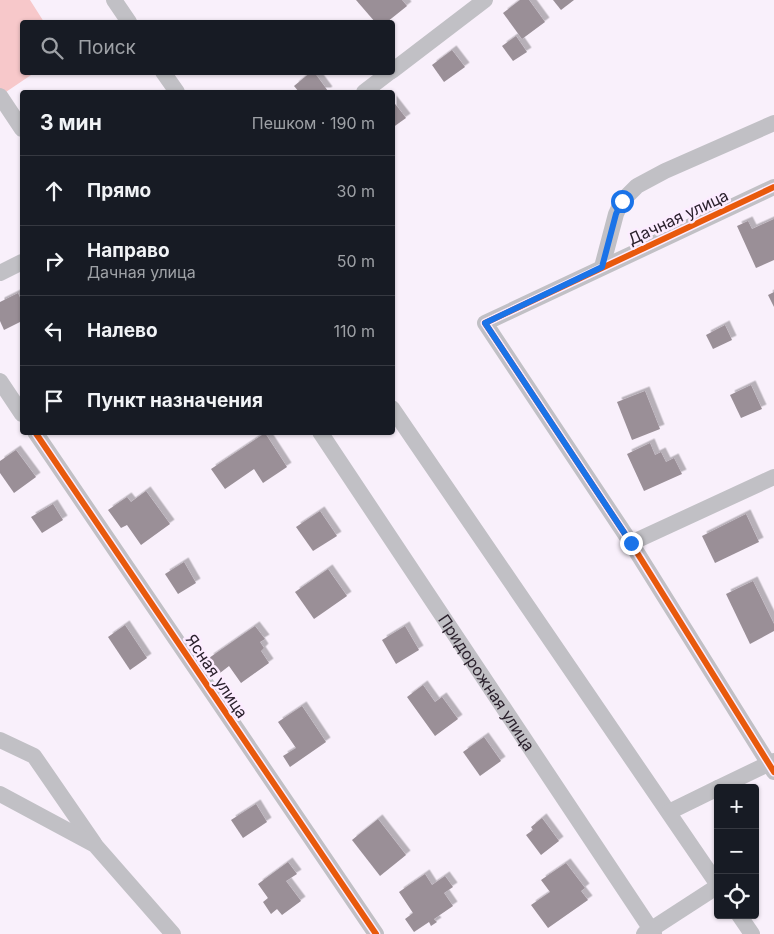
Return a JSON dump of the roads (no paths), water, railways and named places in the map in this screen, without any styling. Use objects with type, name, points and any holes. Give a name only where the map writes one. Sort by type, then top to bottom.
[{"type":"street","points":[[114,0],[128,20]]},
{"type":"street","points":[[395,69],[486,0]]},
{"type":"street","points":[[165,75],[176,90]]},
{"type":"street","points":[[367,90],[387,75]]},
{"type":"street","points":[[0,96],[20,126]]},
{"type":"street","points":[[602,267],[616,214],[622,201],[637,186],[665,170],[774,123]]},
{"type":"street","name":"Дачная улица","points":[[631,543],[485,323],[774,187]]},
{"type":"street","points":[[0,272],[20,263]]},
{"type":"street","points":[[0,381],[20,411]]},
{"type":"street","points":[[395,412],[714,879]]},
{"type":"street","name":"Ясная улица","points":[[37,435],[376,934]]},
{"type":"street","name":"Придорожная улица","points":[[322,435],[650,932]]},
{"type":"street","points":[[728,784],[772,766],[631,543],[774,477]]},
{"type":"street","points":[[0,740],[34,756],[96,845],[173,934]]},
{"type":"street","points":[[669,812],[714,790]]},
{"type":"street","points":[[0,794],[96,845]]},
{"type":"street","points":[[650,932],[714,888]]},
{"type":"street","points":[[742,919],[752,934]]}]
